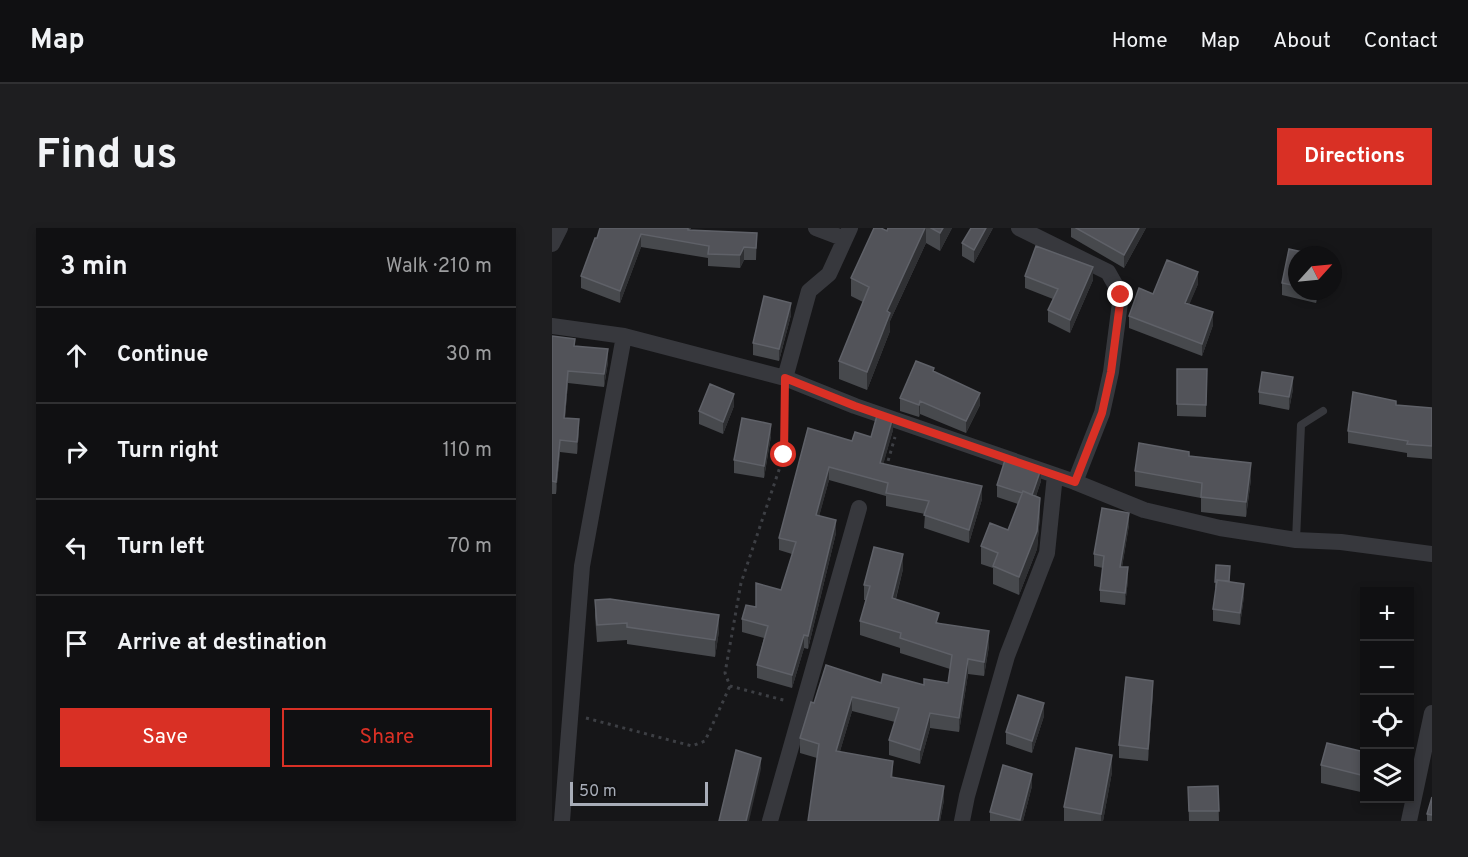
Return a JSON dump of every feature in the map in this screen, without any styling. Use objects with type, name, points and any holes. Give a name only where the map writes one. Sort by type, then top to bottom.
[{"type":"street","points":[[552,244],[560,228]]},
{"type":"street","points":[[785,378],[809,291],[829,274],[847,233],[816,228]]},
{"type":"street","points":[[1019,228],[1108,272],[1121,295],[1111,372],[1102,413],[1075,482]]},
{"type":"street","points":[[552,326],[624,336],[785,378],[1075,482],[1144,510],[1220,528],[1296,540],[1341,542],[1432,554]]},
{"type":"street","points":[[562,821],[582,566],[624,336]]},
{"type":"street","points":[[962,821],[1007,656],[1047,553],[1055,475]]},
{"type":"street","points":[[770,821],[859,508]]},
{"type":"street","points":[[1409,821],[1432,713]]},
{"type":"lane","points":[[1296,540],[1301,425],[1323,411]]},
{"type":"path","points":[[570,713],[692,746],[705,741],[730,686],[725,673],[741,583],[784,455],[785,378]]},
{"type":"path","points":[[884,476],[900,421]]},
{"type":"path","points":[[730,686],[802,705]]},
{"type":"building","points":[[600,228],[688,228],[688,230],[757,233],[756,248],[744,247],[740,255],[708,254],[709,246],[641,234],[620,291],[581,276]]},
{"type":"building","points":[[874,228],[887,231],[888,228],[925,228],[887,311],[890,313],[867,372],[839,361],[869,287],[851,278]]},
{"type":"building","points":[[931,228],[943,228],[940,233]]},
{"type":"building","points":[[971,228],[986,228],[974,250],[962,243]]},
{"type":"building","points":[[1076,228],[1139,228],[1124,255]]},
{"type":"building","points":[[1036,246],[1093,267],[1070,320],[1048,310],[1058,289],[1025,276]]},
{"type":"building","points":[[1288,254],[1288,284],[1282,283]]},
{"type":"building","points":[[1167,260],[1198,272],[1185,303],[1213,312],[1202,344],[1129,316],[1139,288],[1153,294]]},
{"type":"building","points":[[764,296],[791,303],[779,349],[753,343]]},
{"type":"building","points":[[552,336],[575,339],[574,346],[608,349],[604,374],[568,371],[564,418],[579,419],[577,442],[560,440],[556,482],[552,481]]},
{"type":"building","points":[[916,361],[980,393],[966,421],[920,401],[919,405],[900,398]]},
{"type":"building","points":[[1177,369],[1207,369],[1206,405],[1177,404]]},
{"type":"building","points":[[1262,372],[1293,377],[1289,397],[1259,392]]},
{"type":"building","points":[[710,384],[734,394],[723,422],[699,411]]},
{"type":"building","points":[[1353,392],[1396,401],[1396,405],[1432,408],[1432,446],[1407,444],[1408,441],[1348,431]]},
{"type":"building","points":[[878,412],[893,417],[880,463],[982,486],[969,530],[924,515],[929,501],[886,493],[888,483],[829,467],[816,515],[836,520],[808,636],[804,635],[792,675],[757,665],[768,626],[742,619],[746,605],[756,607],[756,583],[781,590],[796,542],[779,538],[808,428],[852,441],[855,432],[871,437]]},
{"type":"building","points":[[742,418],[771,424],[764,466],[734,460]]},
{"type":"building","points":[[1139,443],[1189,452],[1189,456],[1251,463],[1246,502],[1201,497],[1202,483],[1135,471]]},
{"type":"building","points":[[1006,457],[1041,469],[1032,495],[997,485]]},
{"type":"building","points":[[1023,491],[1040,498],[1037,531],[1019,577],[993,566],[998,553],[981,546],[990,523],[1008,530]]},
{"type":"building","points":[[1102,508],[1129,513],[1120,567],[1128,567],[1125,593],[1100,590],[1104,556],[1094,554]]},
{"type":"building","points":[[874,547],[903,554],[892,598],[939,613],[936,623],[989,631],[984,662],[968,659],[959,718],[930,713],[920,750],[889,740],[899,708],[852,697],[836,751],[893,761],[891,777],[944,786],[938,821],[808,821],[819,744],[800,738],[826,665],[881,683],[883,674],[924,685],[924,679],[948,683],[952,655],[900,638],[901,633],[860,621],[870,586],[864,585]]},
{"type":"building","points":[[1216,565],[1230,566],[1229,581],[1217,580],[1215,582]]},
{"type":"building","points":[[1217,580],[1244,584],[1240,613],[1213,609]]},
{"type":"building","points":[[610,599],[719,615],[715,640],[627,627],[627,623],[597,625],[595,600]]},
{"type":"building","points":[[1126,677],[1153,681],[1148,749],[1119,745]]},
{"type":"building","points":[[1018,695],[1044,703],[1032,741],[1006,732]]},
{"type":"building","points":[[1327,743],[1360,751],[1360,775],[1321,765]]},
{"type":"building","points":[[1076,748],[1112,755],[1101,814],[1064,807]]},
{"type":"building","points":[[736,750],[761,758],[746,821],[719,821]]},
{"type":"building","points":[[1003,765],[1032,774],[1020,820],[990,812]]},
{"type":"building","points":[[1218,786],[1219,811],[1189,811],[1188,787]]},
{"type":"building","points":[[1432,797],[1432,815],[1427,814]]},
{"type":"route","points":[[784,455],[785,378],[855,406],[1075,482],[1102,413],[1111,372],[1121,295]]}]
